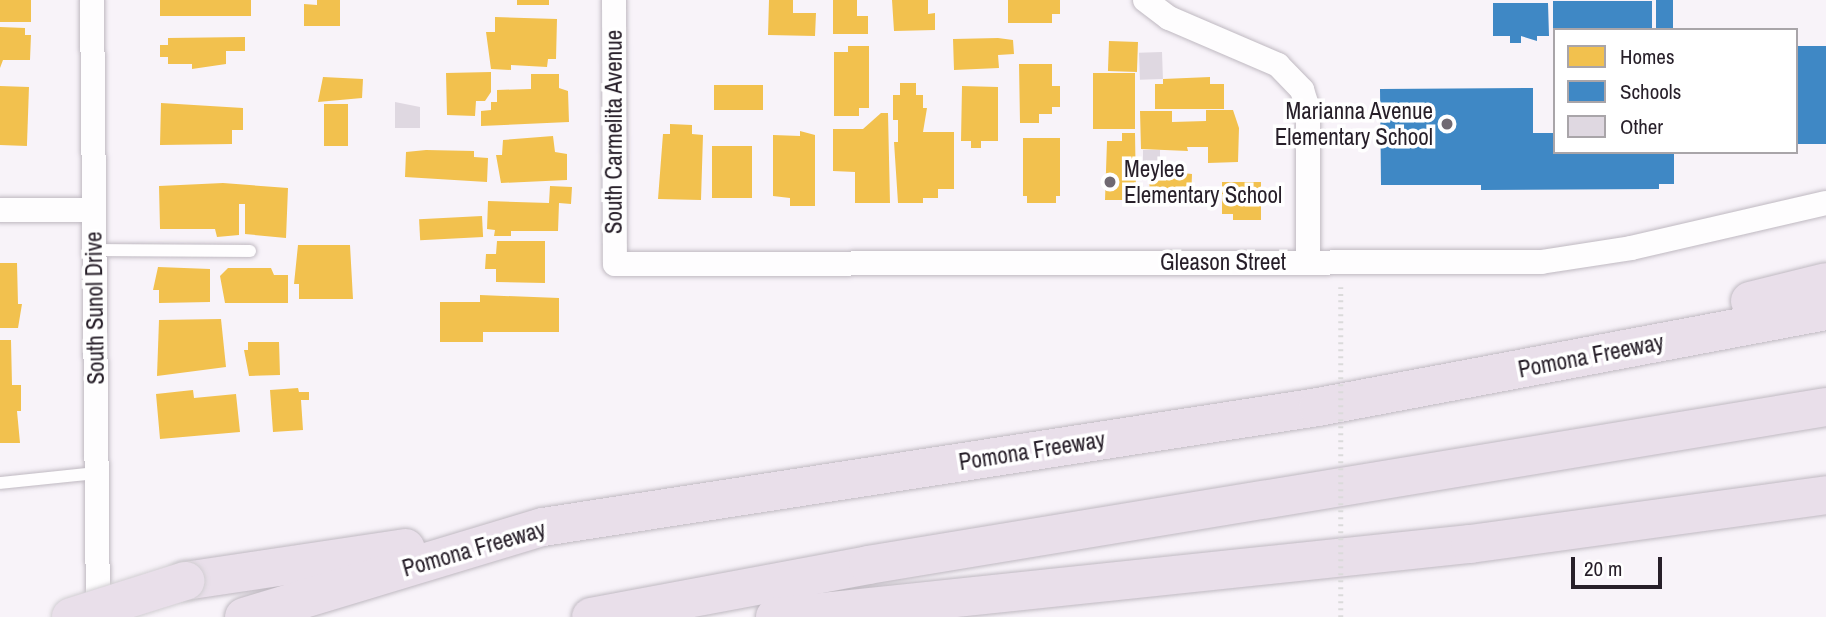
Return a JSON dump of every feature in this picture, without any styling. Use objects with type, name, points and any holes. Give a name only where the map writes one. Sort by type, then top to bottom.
[{"type":"highway","points":[[1318,407],[1826,282]]},
{"type":"highway","name":"Pomona Freeway","points":[[244,617],[543,527],[1318,407],[1826,311]]},
{"type":"highway","points":[[591,617],[867,565],[1826,407]]},
{"type":"highway","points":[[775,617],[1470,544],[1826,495]]},
{"type":"highway","points":[[71,617],[185,582],[543,527]]},
{"type":"street","name":"South Sunol Drive","points":[[92,0],[98,617]]},
{"type":"street","name":"South Carmelita Avenue","points":[[614,0],[615,264]]},
{"type":"street","points":[[1145,0],[1169,18],[1256,53],[1298,84],[1308,108],[1308,262]]},
{"type":"street","name":"Gleason Street","points":[[615,264],[1541,262],[1631,248],[1826,203]]},
{"type":"street","points":[[0,210],[94,210]]},
{"type":"lane","points":[[95,250],[250,251]]},
{"type":"lane","points":[[0,483],[97,473]]},
{"type":"path","points":[[1341,300],[1341,616]]},
{"type":"building: Homes","points":[[0,0],[31,0],[31,22],[0,22]]},
{"type":"building: Homes","points":[[160,0],[251,0],[251,16],[160,16]]},
{"type":"building: Homes","points":[[317,0],[340,0],[340,26],[304,26],[304,4],[317,5]]},
{"type":"building: Homes","points":[[517,0],[549,0],[549,5],[517,5]]},
{"type":"building: Homes","points":[[769,0],[793,0],[793,13],[816,13],[815,36],[768,35]]},
{"type":"building: Homes","points":[[833,0],[857,0],[857,16],[868,16],[868,34],[833,34]]},
{"type":"building: Homes","points":[[892,0],[928,0],[928,14],[935,13],[935,30],[894,31]]},
{"type":"building: Homes","points":[[1008,0],[1060,0],[1060,14],[1052,14],[1052,23],[1008,23]]},
{"type":"building: Homes","points":[[495,17],[557,19],[556,59],[548,59],[547,67],[511,65],[511,70],[491,69],[486,32],[495,32]]},
{"type":"building: Homes","points":[[0,27],[25,28],[25,35],[31,35],[30,60],[3,60],[0,68]]},
{"type":"building: Homes","points":[[245,37],[245,51],[226,51],[226,64],[192,69],[192,64],[168,64],[168,57],[160,57],[160,45],[168,45],[168,38]]},
{"type":"building: Homes","points":[[953,39],[1013,40],[1014,54],[998,55],[999,68],[954,70]]},
{"type":"building: Homes","points":[[1109,41],[1138,42],[1137,72],[1108,71]]},
{"type":"building: Homes","points":[[848,46],[869,46],[869,108],[859,108],[859,116],[834,116],[834,52],[848,52]]},
{"type":"building: Homes","points":[[1019,64],[1052,64],[1052,86],[1060,86],[1060,107],[1052,107],[1052,114],[1039,114],[1039,123],[1020,123]]},
{"type":"building: Homes","points":[[491,72],[491,92],[485,101],[476,101],[475,116],[447,115],[446,73]]},
{"type":"building: Homes","points":[[1093,73],[1135,73],[1135,129],[1093,129]]},
{"type":"building: Homes","points":[[531,74],[559,74],[559,88],[568,91],[569,122],[481,126],[481,111],[491,110],[491,102],[497,102],[497,90],[531,89]]},
{"type":"building: Homes","points":[[323,77],[363,79],[362,98],[318,102]]},
{"type":"building: Homes","points":[[1210,77],[1210,84],[1224,84],[1224,109],[1155,109],[1155,84],[1163,84],[1163,79]]},
{"type":"building: Homes","points":[[900,83],[916,83],[916,95],[923,95],[923,108],[927,108],[923,132],[954,132],[954,189],[938,189],[938,198],[923,198],[923,203],[898,203],[894,142],[898,142],[898,120],[893,120],[893,95],[900,95]]},
{"type":"building: Homes","points":[[714,85],[763,85],[763,110],[714,110]]},
{"type":"building: Homes","points":[[0,86],[29,87],[27,146],[0,145]]},
{"type":"building: Homes","points":[[962,86],[998,87],[998,141],[981,141],[981,148],[971,148],[971,141],[961,141]]},
{"type":"building: Homes","points":[[161,103],[243,108],[243,130],[232,130],[232,144],[160,145]]},
{"type":"building: Homes","points":[[324,104],[348,104],[348,146],[324,146]]},
{"type":"building: Homes","points":[[1206,110],[1233,110],[1239,128],[1238,162],[1208,163],[1208,147],[1187,147],[1188,151],[1141,149],[1140,111],[1172,111],[1172,122],[1206,121]]},
{"type":"building: Homes","points":[[881,113],[888,113],[890,203],[855,203],[855,172],[833,171],[833,129],[863,129]]},
{"type":"building: Homes","points":[[670,124],[692,125],[692,134],[703,135],[701,200],[658,199],[663,134],[670,134]]},
{"type":"building: Homes","points":[[800,131],[815,135],[815,206],[790,206],[790,198],[773,196],[773,135],[800,136]]},
{"type":"building: Homes","points":[[1122,133],[1135,133],[1136,194],[1125,194],[1125,200],[1105,200],[1107,141],[1122,141]]},
{"type":"building: Homes","points":[[553,136],[555,152],[567,154],[567,180],[501,183],[496,155],[502,155],[503,140]]},
{"type":"building: Homes","points":[[1023,138],[1060,138],[1060,196],[1056,196],[1056,203],[1027,203],[1027,196],[1023,196]]},
{"type":"building: Homes","points":[[712,146],[752,146],[752,198],[712,198]]},
{"type":"building: Homes","points":[[474,151],[474,157],[488,158],[487,182],[405,177],[406,152]]},
{"type":"building: Homes","points":[[1155,170],[1192,174],[1191,201],[1149,200],[1150,172]]},
{"type":"building: Homes","points":[[1222,182],[1261,182],[1261,220],[1233,220],[1233,214],[1222,214]]},
{"type":"building: Homes","points":[[223,183],[288,188],[286,238],[245,234],[245,204],[239,204],[239,235],[217,237],[215,229],[160,229],[159,186]]},
{"type":"building: Homes","points":[[550,186],[572,187],[571,204],[559,203],[558,231],[511,231],[511,236],[494,236],[495,230],[487,229],[488,201],[549,203]]},
{"type":"building: Homes","points":[[482,216],[483,237],[420,240],[419,219]]},
{"type":"building: Homes","points":[[497,241],[545,241],[545,283],[496,282],[496,269],[485,269],[486,254],[496,254]]},
{"type":"building: Homes","points":[[298,245],[350,245],[353,299],[299,299],[299,284],[294,284]]},
{"type":"building: Homes","points":[[0,263],[17,263],[18,304],[22,304],[18,328],[0,328]]},
{"type":"building: Homes","points":[[158,267],[210,269],[210,302],[159,303],[159,290],[153,290]]},
{"type":"building: Homes","points":[[228,268],[271,268],[274,275],[288,275],[288,303],[225,303],[220,276]]},
{"type":"building: Homes","points":[[480,295],[559,298],[559,332],[483,332],[483,342],[440,342],[440,302],[480,302]]},
{"type":"building: Homes","points":[[221,319],[226,367],[157,376],[159,320]]},
{"type":"building: Homes","points":[[0,340],[11,340],[12,385],[21,385],[21,411],[17,411],[20,443],[0,443]]},
{"type":"building: Homes","points":[[248,342],[279,342],[280,375],[249,376],[244,350],[248,350]]},
{"type":"building: Homes","points":[[298,388],[299,392],[309,392],[309,400],[301,400],[303,430],[273,432],[270,390]]},
{"type":"building: Homes","points":[[193,390],[194,398],[236,394],[240,432],[160,439],[156,394]]},
{"type":"building: Schools","points":[[1656,0],[1673,0],[1673,28],[1656,28]]},
{"type":"building: Schools","points":[[1553,1],[1652,1],[1652,28],[1553,28]]},
{"type":"building: Schools","points":[[1493,3],[1548,3],[1549,36],[1537,36],[1537,41],[1521,36],[1521,43],[1510,43],[1510,36],[1493,36]]},
{"type":"building: Schools","points":[[1798,46],[1826,46],[1826,144],[1798,144]]},
{"type":"building: Schools","points":[[1533,88],[1533,133],[1553,133],[1553,154],[1674,154],[1674,184],[1659,184],[1659,189],[1481,190],[1481,185],[1381,185],[1380,89]]},
{"type":"building: Other","points":[[1162,52],[1163,79],[1140,80],[1139,53]]},
{"type":"building: Other","points":[[395,102],[420,107],[420,128],[395,128]]},
{"type":"building: Other","points":[[1143,150],[1160,150],[1160,164],[1143,164]]},
{"type":"place","name":"Marianna Avenue Elementary School","points":[[1447,124]]},
{"type":"place","name":"Meylee Elementary School","points":[[1110,182]]}]
